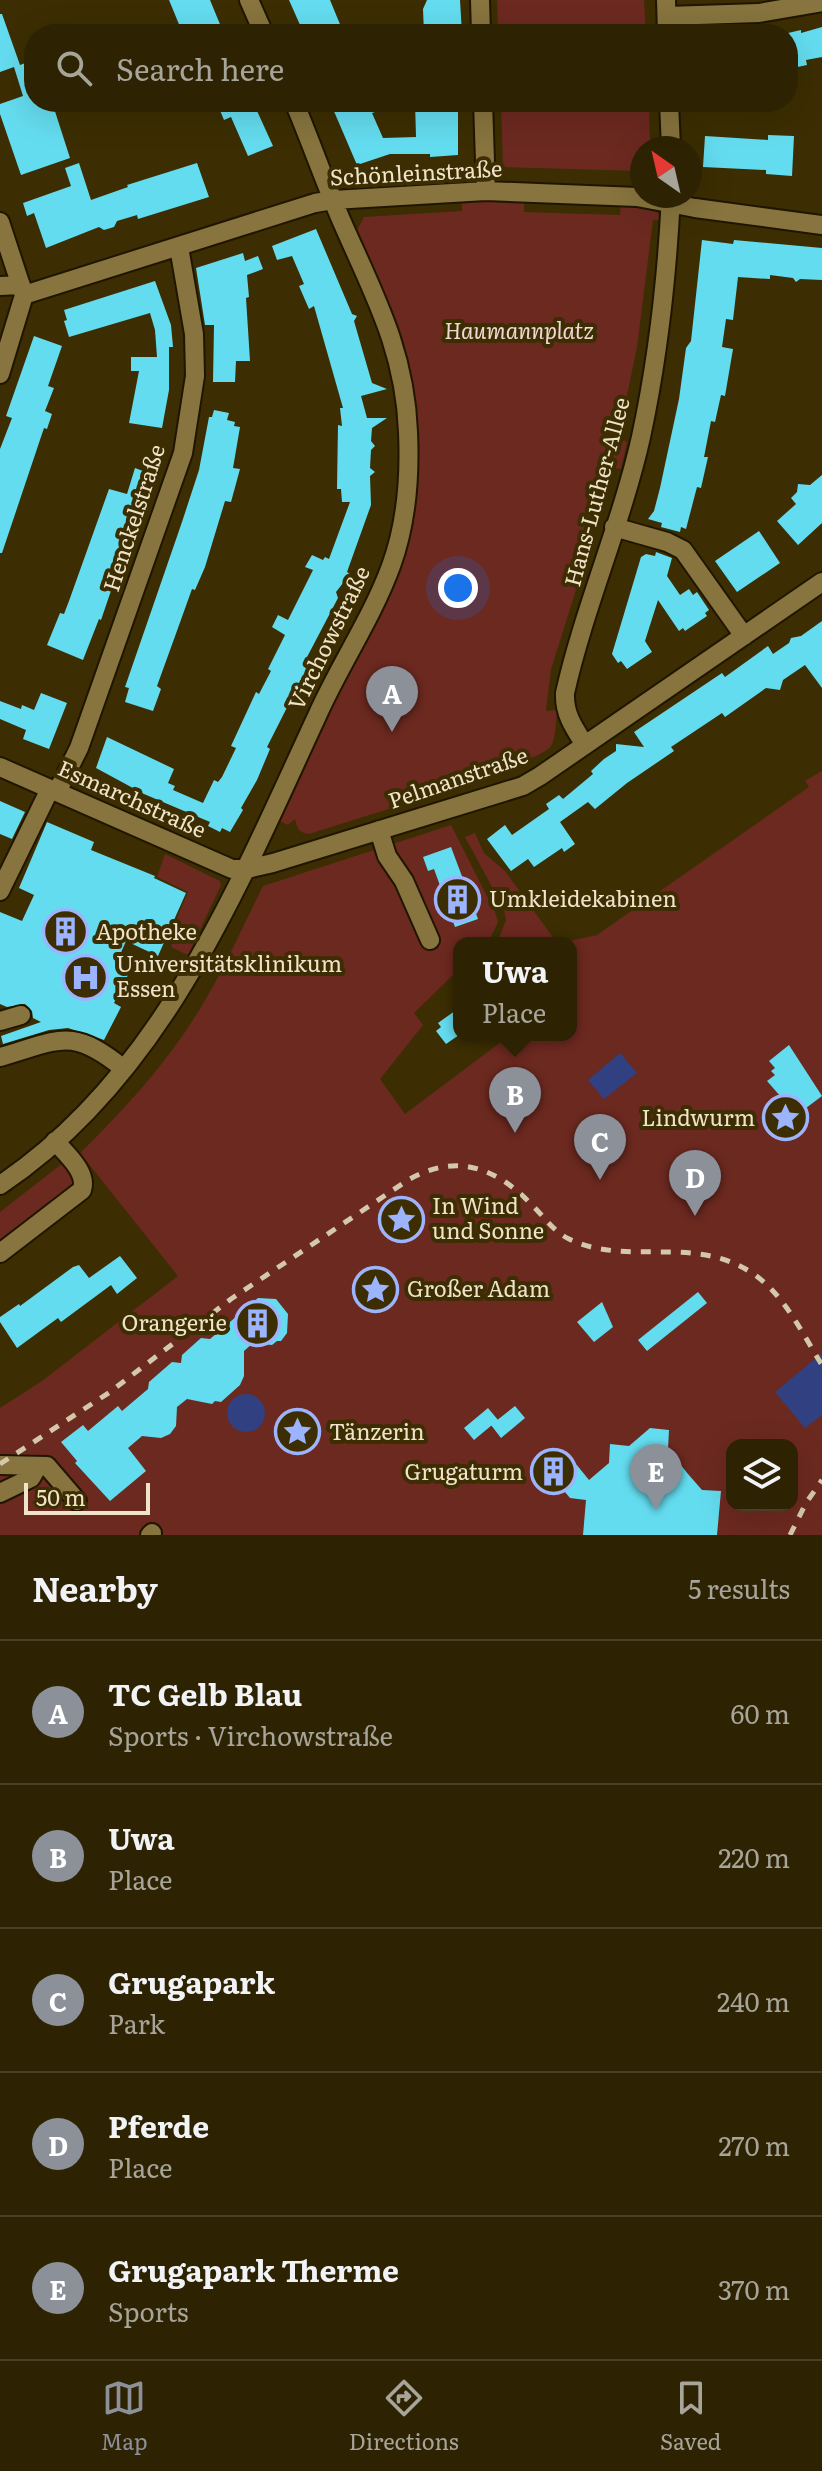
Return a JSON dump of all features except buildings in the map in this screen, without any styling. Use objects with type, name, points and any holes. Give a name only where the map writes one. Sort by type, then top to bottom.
[{"type":"street","points":[[249,0],[260,24]]},
{"type":"street","points":[[480,0],[481,24]]},
{"type":"street","points":[[667,17],[759,13],[822,2]]},
{"type":"street","name":"Virchowstraße","points":[[0,1185],[55,1141],[124,1069],[180,991],[247,869],[323,701],[392,564],[404,510],[408,436],[397,352],[298,112]]},
{"type":"street","points":[[483,112],[486,191]]},
{"type":"street","points":[[669,112],[670,136]]},
{"type":"street","name":"Schönleinstraße","points":[[0,286],[23,290],[333,200],[486,191],[630,197]]},
{"type":"street","name":"Schönleinstraße","points":[[702,205],[822,225]]},
{"type":"street","name":"Hans-Luther-Allee","points":[[585,745],[570,721],[565,707],[565,693],[641,438],[656,354],[671,208]]},
{"type":"street","points":[[0,222],[23,290],[0,374]]},
{"type":"street","name":"Henckelstraße","points":[[0,891],[79,748],[183,453],[195,376],[194,334],[179,247]]},
{"type":"street","points":[[614,527],[667,542],[683,550],[744,636]]},
{"type":"street","name":"Pelmanstraße","points":[[247,869],[523,786],[822,582]]},
{"type":"street","name":"Esmarchstraße","points":[[0,767],[232,869],[247,869]]},
{"type":"street","points":[[379,830],[387,856],[404,881],[430,940]]},
{"type":"street","points":[[0,1021],[21,1015]]},
{"type":"street","points":[[0,1057],[69,1039],[100,1050],[124,1069]]},
{"type":"street","points":[[0,1253],[82,1190],[85,1182],[82,1174],[55,1141]]},
{"type":"street","points":[[0,1465],[47,1466],[77,1501]]},
{"type":"street","points":[[0,1493],[31,1478],[38,1466]]},
{"type":"green space","points":[[497,0],[644,0],[645,24],[498,24]]},
{"type":"green space","points":[[501,112],[649,112],[650,136],[630,136],[630,171],[503,167]]},
{"type":"green space","name":"Haumannplatz","points":[[524,198],[524,212],[620,215],[621,201],[630,203],[630,208],[655,208],[662,220],[653,220],[637,347],[618,438],[627,442],[621,469],[611,467],[551,669],[546,711],[557,710],[551,746],[514,766],[479,779],[309,834],[298,827],[295,819],[288,825],[278,820],[379,608],[414,433],[356,233],[364,217],[462,211],[462,199]]},
{"type":"green space","points":[[822,771],[822,1535],[0,1535],[0,1408],[42,1381],[178,1276],[80,1153],[144,1086],[186,1031],[216,981],[263,886],[451,825],[498,922],[491,937],[453,937],[453,975],[414,1013],[423,1025],[380,1079],[405,1114],[502,1041],[577,1041],[577,939],[597,935],[809,787],[805,781]]},
{"type":"green space","points":[[475,833],[484,853],[505,871],[553,937],[499,937],[506,920],[504,909],[465,837]]},
{"type":"green space","points":[[165,854],[220,881],[221,885],[188,955],[171,947],[173,941],[168,939],[188,892],[157,877]]},
{"type":"green space","points":[[63,1163],[74,1177],[71,1191],[0,1245],[0,1212]]},
{"type":"water","points":[[620,1053],[637,1073],[604,1099],[588,1080]]},
{"type":"water","points":[[822,1353],[822,1415],[805,1428],[775,1392]]},
{"type":"water","points":[[246,1394],[260,1399],[265,1413],[260,1427],[246,1432],[232,1427],[227,1413],[232,1399]]},
{"type":"railway","points":[[0,1464],[110,1392],[231,1299],[408,1180],[443,1167],[475,1168],[491,1174],[519,1193],[558,1232],[591,1247],[613,1251],[683,1252],[730,1261],[752,1273],[774,1292],[800,1327],[822,1365]]},
{"type":"railway","points":[[790,1535],[822,1480]]},
{"type":"place","name":"TC Gelb Blau","points":[[392,732]]},
{"type":"place","name":"Umkleidekabinen","points":[[458,899]]},
{"type":"place","name":"Apotheke","points":[[65,932]]},
{"type":"place","name":"Universitätsklinikum Essen","points":[[85,977]]},
{"type":"place","name":"Lindwurm","points":[[786,1118]]},
{"type":"place","name":"Uwa","points":[[515,1133]]},
{"type":"place","name":"Grugapark","points":[[600,1180]]},
{"type":"place","name":"Pferde","points":[[695,1216]]},
{"type":"place","name":"In Wind und Sonne","points":[[401,1219]]},
{"type":"place","name":"Großer Adam","points":[[376,1289]]},
{"type":"place","name":"Orangerie","points":[[258,1323]]},
{"type":"place","name":"Tänzerin","points":[[298,1432]]},
{"type":"place","name":"Grugaturm","points":[[554,1472]]},
{"type":"place","name":"Grugapark Therme","points":[[656,1510]]}]
